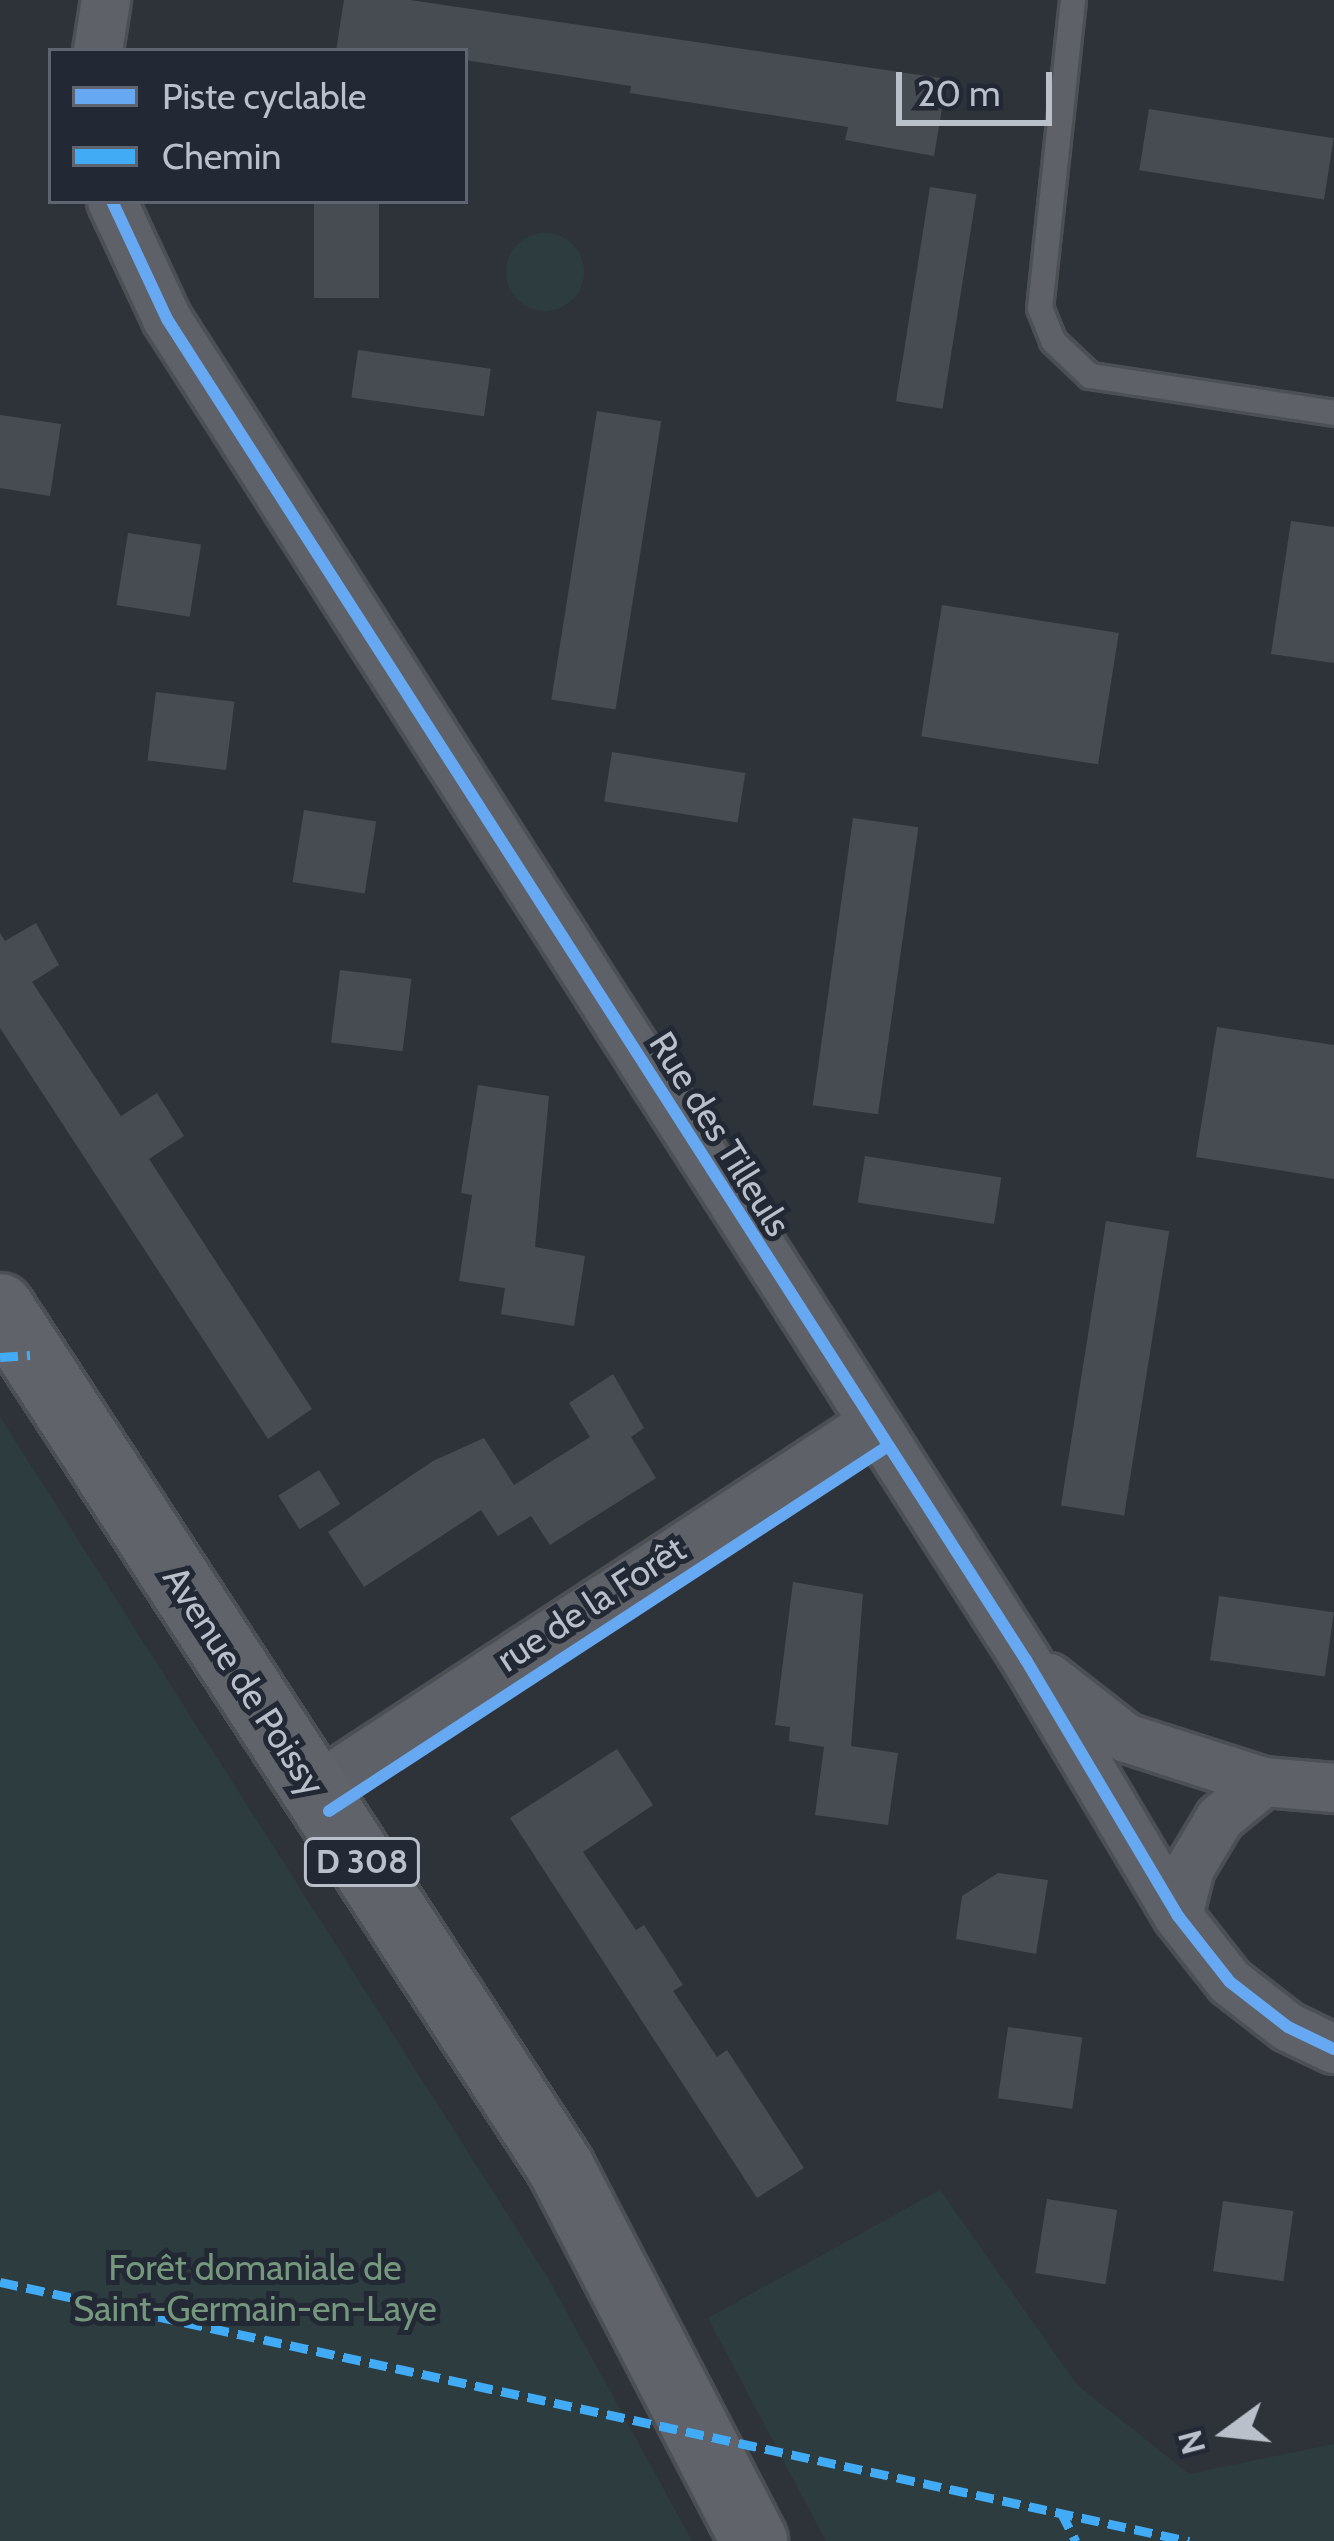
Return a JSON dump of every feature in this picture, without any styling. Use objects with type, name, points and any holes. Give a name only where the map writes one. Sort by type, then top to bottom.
[{"type":"main road","name":"Avenue de Poissy","points":[[0,1307],[561,2168],[703,2429]]},
{"type":"main road","name":"D 308","points":[[703,2429],[754,2541]]},
{"type":"main road","name":"D 308","points":[[703,2429],[775,2541]]},
{"type":"street","points":[[98,48],[106,0]]},
{"type":"street","name":"Rue des Tilleuls","points":[[113,204],[167,319],[870,1425],[1026,1660],[1178,1916],[1230,1982],[1288,2027],[1334,2049]]},
{"type":"street","name":"rue de la Forêt","points":[[314,1789],[870,1425]]},
{"type":"street","points":[[1026,1660],[1126,1738],[1264,1782],[1334,1788]]},
{"type":"street","points":[[1178,1916],[1190,1868],[1220,1818],[1264,1782]]},
{"type":"lane","points":[[1073,0],[1040,308],[1053,341],[1090,376],[1334,413]]},
{"type":"green space","points":[[545,233],[573,244],[584,272],[573,300],[545,311],[517,300],[506,272],[517,244]]},
{"type":"green space","name":"Forêt domaniale de Saint-Germain-en-Laye","points":[[0,1417],[548,2278],[692,2541],[0,2541]]},
{"type":"green space","points":[[940,2190],[1077,2385],[1189,2474],[1334,2444],[1334,2541],[826,2541],[708,2318]]},
{"type":"building","points":[[344,0],[410,0],[947,79],[934,156],[845,140],[848,127],[630,93],[631,86],[468,60],[468,48],[336,48]]},
{"type":"building","points":[[1149,109],[1334,138],[1324,199],[1139,170]]},
{"type":"building","points":[[930,187],[976,194],[942,409],[896,401]]},
{"type":"building","points":[[314,204],[379,204],[379,298],[314,298]]},
{"type":"building","points":[[358,350],[491,369],[484,416],[351,398]]},
{"type":"building","points":[[597,411],[661,421],[616,710],[551,699]]},
{"type":"building","points":[[0,415],[61,424],[50,496],[0,488]]},
{"type":"building","points":[[1291,521],[1334,527],[1334,663],[1271,654]]},
{"type":"building","points":[[128,533],[201,545],[190,617],[117,605]]},
{"type":"building","points":[[942,605],[1119,633],[1098,764],[921,736]]},
{"type":"building","points":[[156,692],[234,702],[226,770],[148,760]]},
{"type":"building","points":[[612,752],[745,773],[738,823],[604,801]]},
{"type":"building","points":[[304,810],[376,821],[365,894],[293,882]]},
{"type":"building","points":[[853,818],[918,827],[878,1114],[813,1105]]},
{"type":"building","points":[[36,923],[59,965],[32,982],[121,1116],[157,1093],[184,1136],[149,1159],[312,1409],[268,1439],[0,1028],[0,933],[5,941]]},
{"type":"building","points":[[340,970],[411,979],[403,1051],[331,1042]]},
{"type":"building","points":[[1217,1027],[1334,1045],[1334,1179],[1196,1157]]},
{"type":"building","points":[[478,1085],[549,1096],[535,1247],[585,1256],[574,1326],[501,1314],[505,1288],[459,1281],[472,1195],[461,1193]]},
{"type":"building","points":[[865,1156],[1001,1178],[994,1224],[858,1202]]},
{"type":"building","points":[[1106,1221],[1169,1231],[1124,1515],[1061,1505]]},
{"type":"building","points":[[613,1374],[644,1428],[631,1437],[656,1478],[550,1545],[531,1516],[498,1536],[481,1510],[364,1587],[328,1532],[433,1461],[484,1438],[514,1485],[590,1437],[569,1403]]},
{"type":"building","points":[[319,1470],[340,1504],[299,1529],[278,1495]]},
{"type":"building","points":[[793,1582],[863,1594],[851,1746],[898,1753],[888,1825],[815,1815],[824,1747],[789,1741],[790,1727],[775,1725]]},
{"type":"building","points":[[1219,1596],[1334,1612],[1325,1677],[1210,1660]]},
{"type":"building","points":[[617,1749],[653,1805],[583,1852],[636,1930],[644,1925],[683,1985],[673,1991],[717,2057],[727,2050],[804,2168],[757,2198],[510,1818]]},
{"type":"building","points":[[998,1873],[1048,1880],[1036,1954],[956,1939],[962,1896]]},
{"type":"building","points":[[1008,2027],[1082,2037],[1072,2109],[998,2098]]},
{"type":"building","points":[[1047,2199],[1117,2210],[1105,2284],[1035,2273]]},
{"type":"building","points":[[1223,2201],[1293,2211],[1283,2281],[1213,2271]]},
{"type":"marked path","points":[[0,1357],[30,1355]]},
{"type":"marked path","points":[[0,2282],[1189,2541]]},
{"type":"marked path","points":[[1061,2512],[1076,2541]]},
{"type":"cycle path","points":[[113,204],[167,319],[1026,1660],[1178,1916],[1230,1982],[1288,2027],[1334,2049]]},
{"type":"cycle path","points":[[329,1811],[885,1448]]}]
